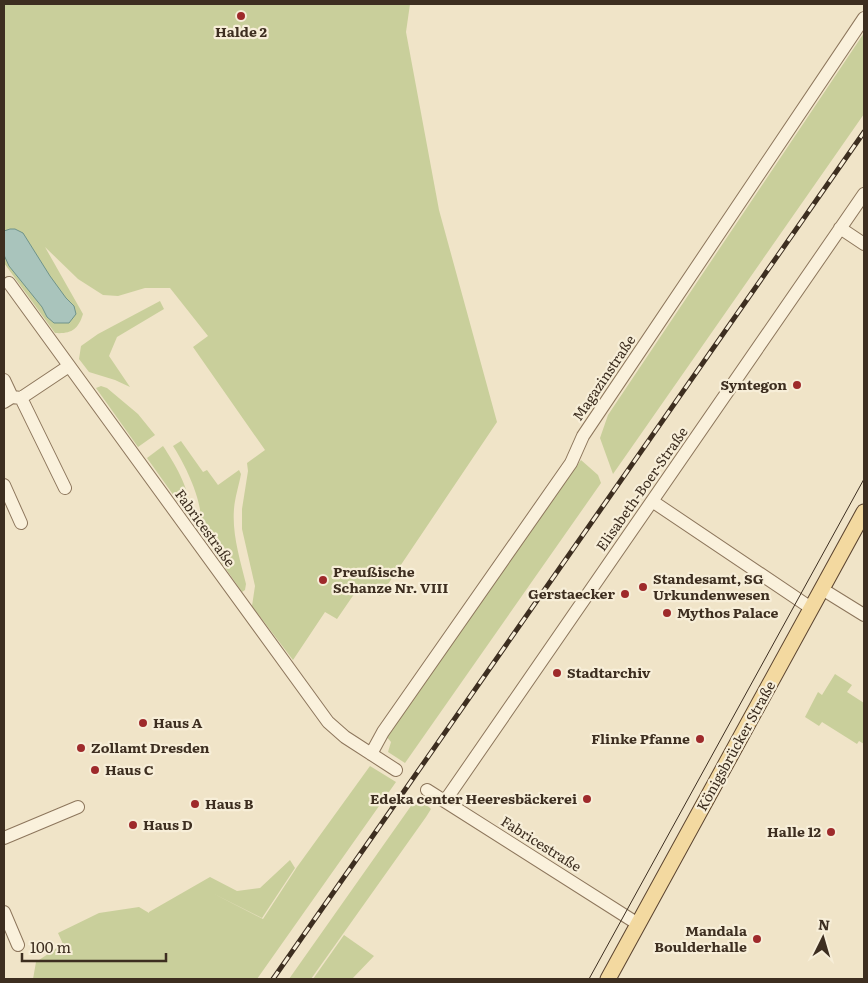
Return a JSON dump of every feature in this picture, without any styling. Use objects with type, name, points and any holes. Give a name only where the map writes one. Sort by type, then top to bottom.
[{"type":"main road","name":"Königsbrücker Straße","points":[[608,979],[864,512]]},
{"type":"street","name":"Magazinstraße","points":[[371,754],[383,732],[572,463],[583,436],[864,18]]},
{"type":"street","name":"Elisabeth-Boer-Straße","points":[[445,801],[864,194]]},
{"type":"street","points":[[840,228],[864,244]]},
{"type":"street","name":"Fabricestraße","points":[[9,283],[328,722],[345,738],[396,770]]},
{"type":"street","points":[[12,399],[69,366]]},
{"type":"street","points":[[4,380],[12,399],[65,488]]},
{"type":"street","points":[[4,485],[21,522]]},
{"type":"street","points":[[652,501],[811,608]]},
{"type":"street","points":[[822,589],[863,615]]},
{"type":"street","name":"Fabricestraße","points":[[427,790],[638,924]]},
{"type":"street","points":[[4,838],[78,806]]},
{"type":"street","points":[[4,912],[18,945]]},
{"type":"green space","points":[[4,4],[410,4],[406,32],[439,210],[497,422],[380,596],[361,584],[337,619],[325,612],[293,660],[252,606],[255,586],[242,529],[242,509],[248,471],[247,463],[265,450],[193,347],[208,336],[170,288],[145,288],[118,296],[103,295],[78,279],[45,247],[83,314],[79,324],[73,330],[65,333],[55,333],[4,263]]},
{"type":"green space","points":[[864,33],[864,114],[613,474],[600,438],[608,415]]},
{"type":"green space","points":[[160,301],[164,309],[117,337],[109,356],[130,387],[89,372],[79,359],[81,346],[98,334]]},
{"type":"green space","points":[[101,386],[107,388],[138,414],[155,435],[138,447],[96,388]]},
{"type":"green space","points":[[181,441],[203,472],[207,470],[218,485],[239,470],[241,474],[235,500],[234,528],[246,584],[245,590],[242,592],[198,529],[201,521],[198,499],[189,475],[173,446]]},
{"type":"green space","points":[[163,446],[178,471],[186,490],[190,508],[189,517],[147,458]]},
{"type":"green space","points":[[581,460],[598,475],[601,483],[405,763],[388,752],[391,742],[386,736]]},
{"type":"green space","points":[[835,674],[852,685],[847,692],[864,703],[864,744],[859,741],[857,744],[822,722],[819,726],[805,717],[818,692],[822,695]]},
{"type":"green space","points":[[370,766],[396,782],[257,979],[33,979],[36,962],[63,944],[58,933],[99,913],[139,907],[149,913],[210,877],[237,891],[260,888],[290,860],[295,868],[262,918],[214,894],[263,919],[297,867]]},
{"type":"green space","points":[[418,796],[431,809],[426,817],[311,979],[289,979]]},
{"type":"green space","points":[[344,935],[374,956],[352,979],[313,979]]},
{"type":"water","points":[[10,229],[23,233],[50,276],[74,306],[76,314],[69,323],[54,323],[47,317],[42,307],[9,266],[4,255],[4,231]]},
{"type":"tram line","points":[[589,979],[864,479]]},
{"type":"railway","points":[[273,979],[864,132]]},
{"type":"place","name":"Halde 2","points":[[241,16]]},
{"type":"place","name":"Syntegon","points":[[797,385]]},
{"type":"place","name":"Preußische Schanze Nr. VIII","points":[[323,580]]},
{"type":"place","name":"Standesamt, SG Urkundenwesen","points":[[643,587]]},
{"type":"place","name":"Gerstaecker","points":[[625,594]]},
{"type":"place","name":"Mythos Palace","points":[[667,613]]},
{"type":"place","name":"Stadtarchiv","points":[[557,673]]},
{"type":"place","name":"Haus A","points":[[143,723]]},
{"type":"place","name":"Flinke Pfanne","points":[[700,739]]},
{"type":"place","name":"Zollamt Dresden","points":[[81,748]]},
{"type":"place","name":"Haus C","points":[[95,770]]},
{"type":"place","name":"Edeka center Heeresbäckerei","points":[[587,799]]},
{"type":"place","name":"Haus B","points":[[195,804]]},
{"type":"place","name":"Haus D","points":[[133,825]]},
{"type":"place","name":"Halle 12","points":[[831,832]]},
{"type":"place","name":"Mandala Boulderhalle","points":[[757,939]]}]
